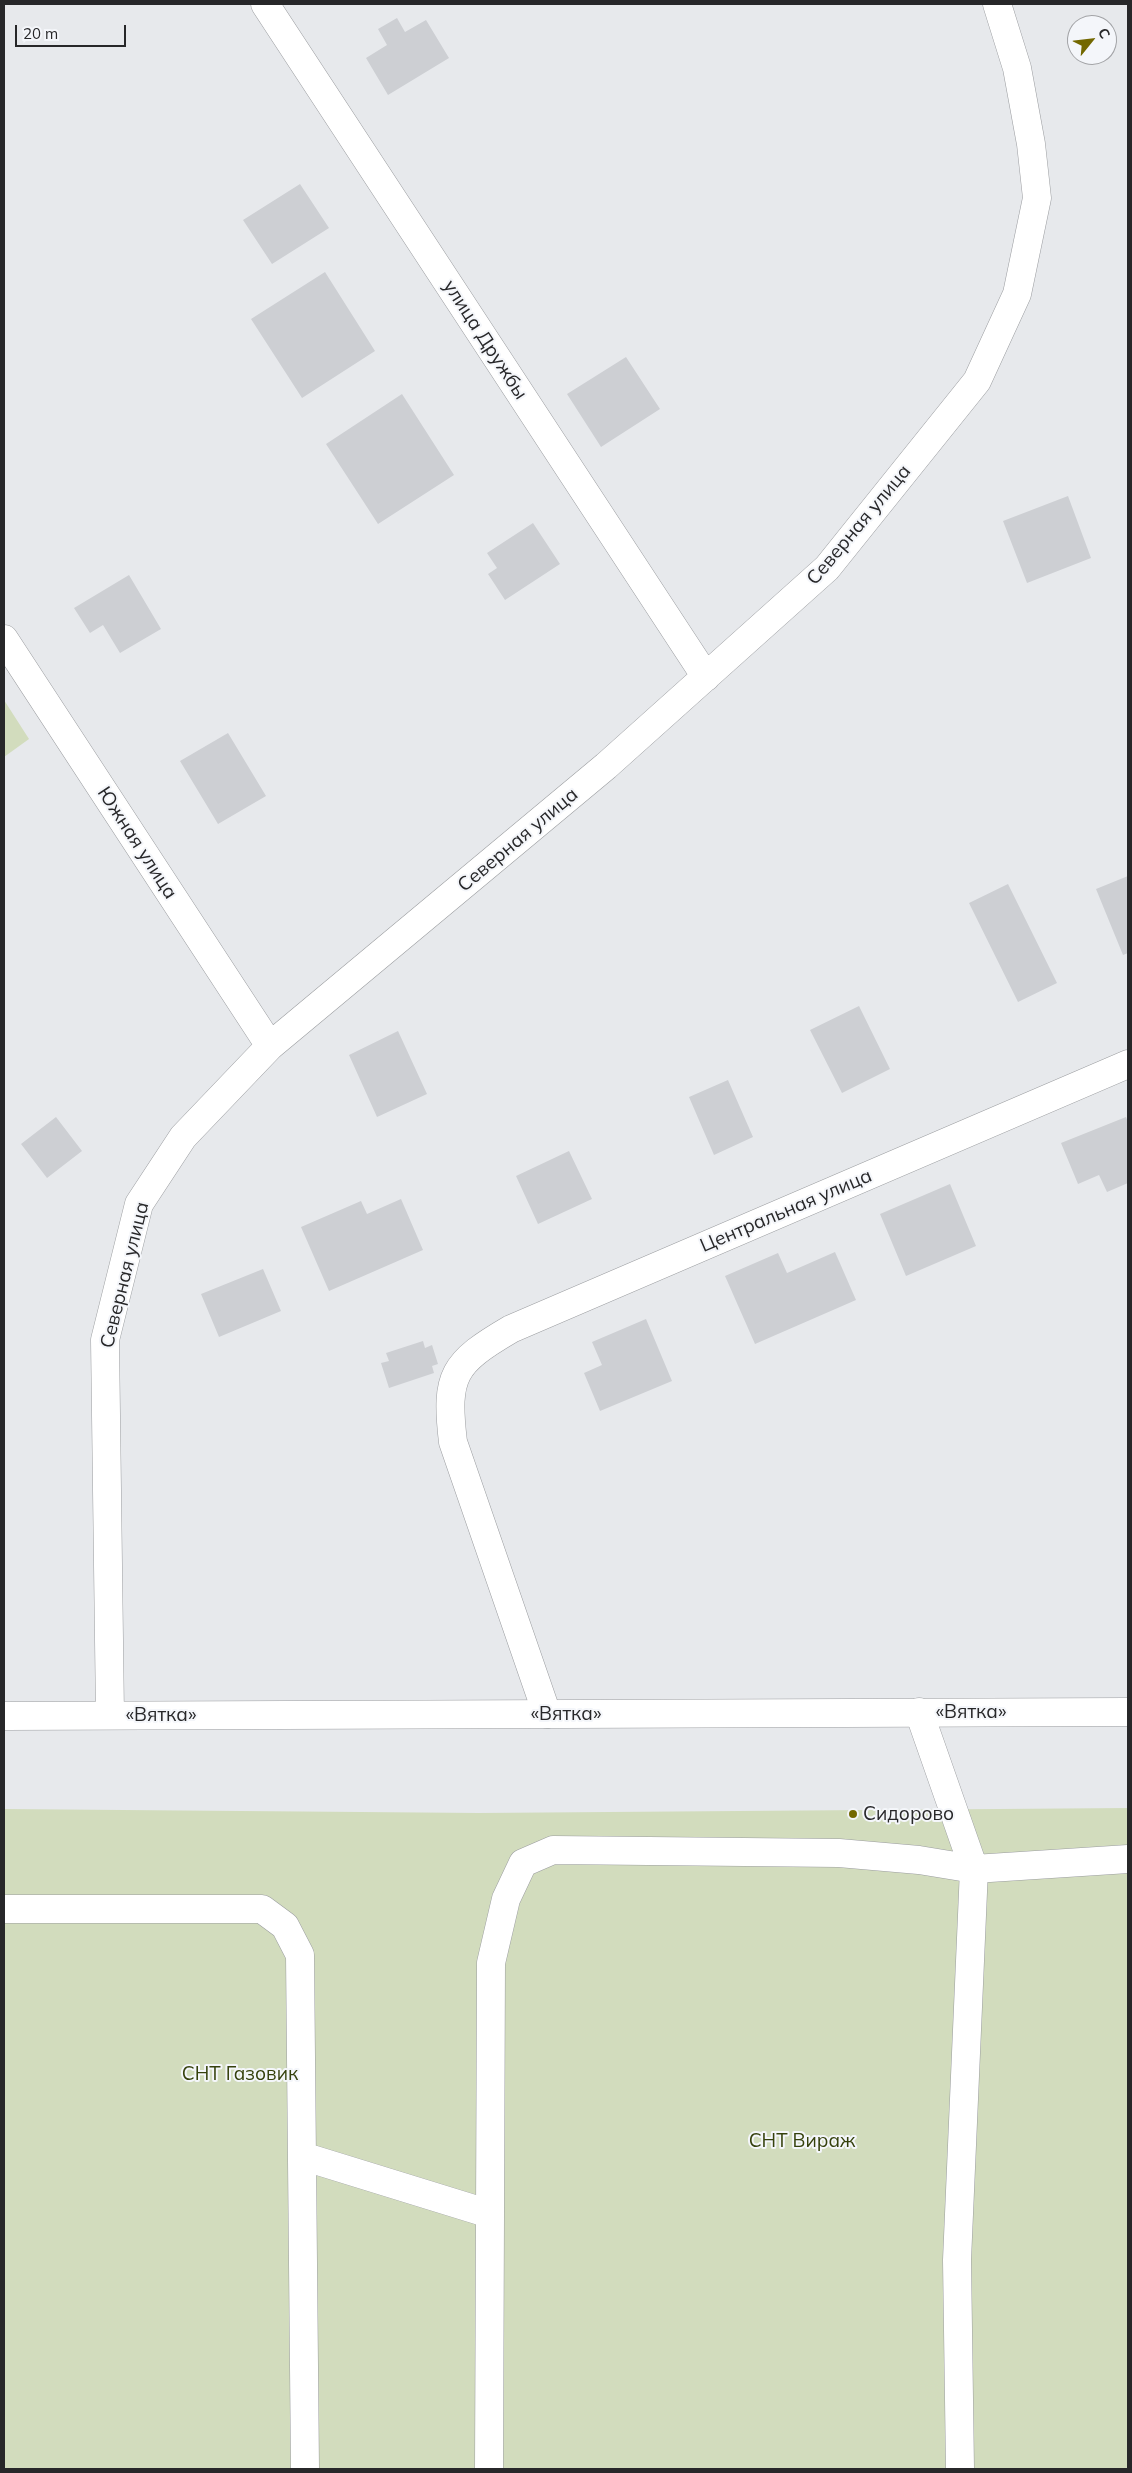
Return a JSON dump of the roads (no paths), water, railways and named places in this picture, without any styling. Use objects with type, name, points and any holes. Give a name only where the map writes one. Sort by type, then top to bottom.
[{"type":"street","name":"улица Дружбы","points":[[265,4],[706,677]]},
{"type":"street","name":"Северная улица","points":[[110,1716],[105,1340],[139,1204],[183,1137],[270,1046],[606,766],[827,568],[977,381],[1017,294],[1037,198],[1031,144],[1018,68],[997,4]]},
{"type":"street","name":"Южная улица","points":[[4,639],[270,1046]]},
{"type":"street","name":"Центральная улица","points":[[547,1714],[453,1442],[449,1408],[454,1374],[477,1349],[510,1329],[1128,1064]]},
{"type":"street","points":[[919,1712],[974,1869],[958,2260],[960,2469]]},
{"type":"street","name":"«Вятка»","points":[[4,1716],[1128,1712]]},
{"type":"street","points":[[489,2469],[491,1962],[506,1899],[523,1863],[553,1850],[839,1853],[920,1860],[974,1869],[1128,1859]]},
{"type":"street","points":[[4,1910],[262,1909],[285,1926],[300,1955],[305,2469]]},
{"type":"street","points":[[302,2156],[490,2214]]},
{"type":"place","name":"Сидорово","points":[[853,1814]]},
{"type":"park label","name":"СНТ Газовик","points":[[240,2074]]},
{"type":"park label","name":"СНТ Вираж","points":[[802,2141]]}]
